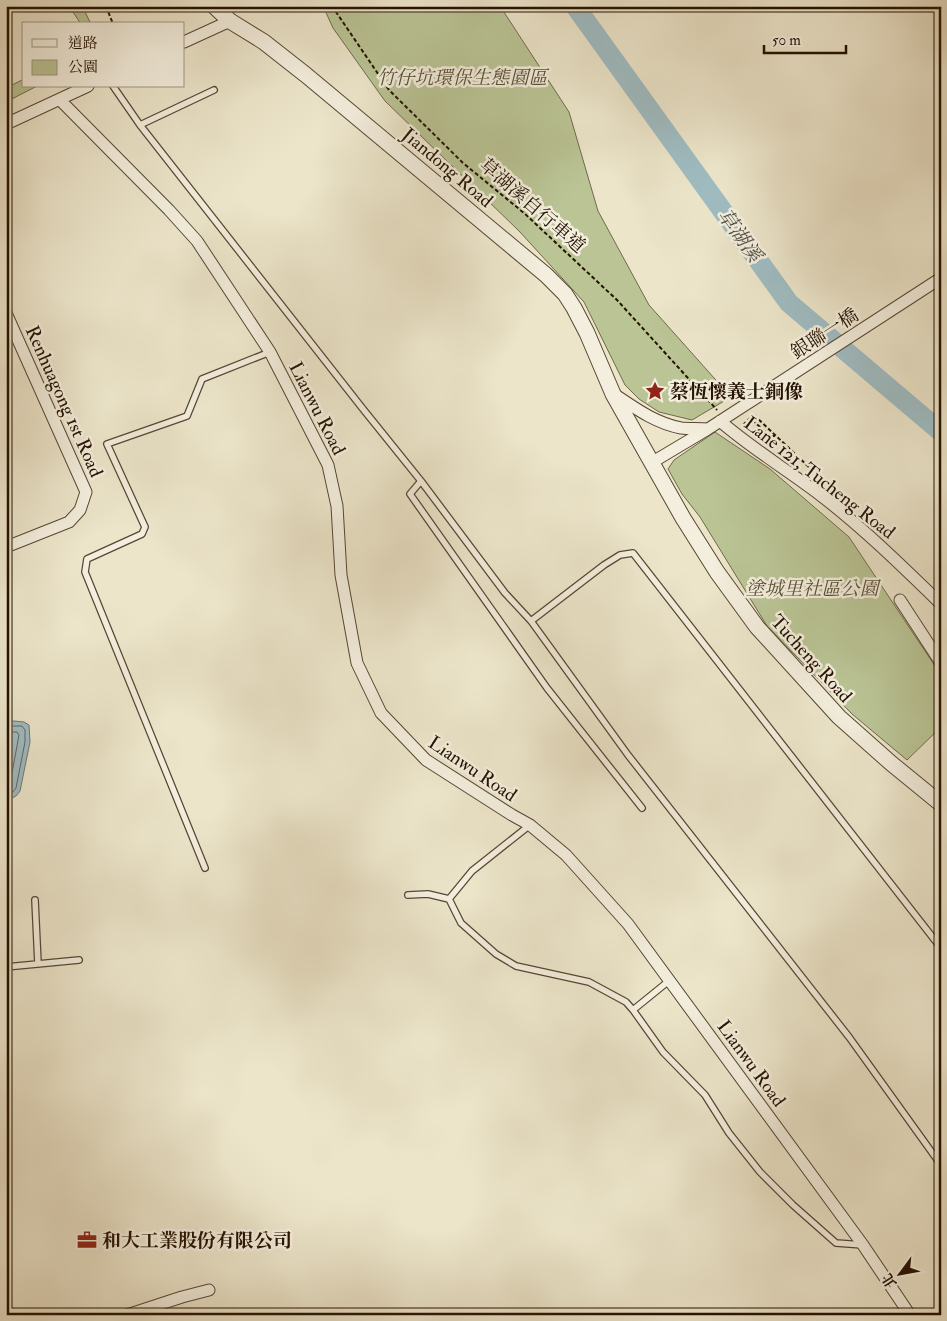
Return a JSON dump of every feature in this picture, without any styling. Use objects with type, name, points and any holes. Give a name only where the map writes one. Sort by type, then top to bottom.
[{"type":"street","name":"Jiandong Road","points":[[214,6],[230,21],[264,42],[379,134],[558,287],[574,308],[587,333],[613,394],[651,463]]},
{"type":"street","points":[[185,42],[230,21]]},
{"type":"street","points":[[6,124],[84,88]]},
{"type":"street","name":"Lianwu Road","points":[[60,100],[169,210],[197,242],[270,352],[328,465],[338,506],[341,575],[356,663],[381,713],[426,760],[530,825],[566,855],[621,917],[670,980],[862,1245],[910,1315]]},
{"type":"street","name":"銀聯一橋","points":[[723,419],[941,278]]},
{"type":"street","name":"Renhuagong 1st Road","points":[[6,547],[69,522],[80,510],[86,492],[8,320]]},
{"type":"street","points":[[613,394],[663,423],[682,428],[708,429]]},
{"type":"street","points":[[651,463],[723,419]]},
{"type":"street","name":"Lane 121, Tucheng Road","points":[[723,419],[757,450],[819,494],[861,528],[941,604]]},
{"type":"street","name":"Tucheng Road","points":[[651,463],[717,572],[757,628],[838,717],[941,804]]},
{"type":"street","points":[[900,600],[941,663]]},
{"type":"street","points":[[127,1315],[209,1290]]},
{"type":"lane","points":[[114,88],[140,125],[362,409],[421,481],[505,593],[532,621],[628,755],[849,1037],[941,1165]]},
{"type":"lane","points":[[140,125],[214,90]]},
{"type":"lane","points":[[205,868],[85,572],[87,559],[142,534],[145,527],[108,444],[187,416],[202,379],[270,352]]},
{"type":"lane","points":[[421,481],[410,494],[547,688],[642,808]]},
{"type":"lane","points":[[532,621],[604,565],[620,555],[633,553],[941,948]]},
{"type":"lane","points":[[449,899],[472,872],[530,825]]},
{"type":"lane","points":[[408,895],[428,894],[449,899],[461,922],[476,937],[516,966],[589,982],[626,1002],[663,1052],[705,1095],[729,1134],[760,1172],[793,1205],[836,1243],[862,1245]]},
{"type":"lane","points":[[35,900],[38,964]]},
{"type":"lane","points":[[6,967],[79,960]]},
{"type":"lane","points":[[633,1010],[670,980]]},
{"type":"path","points":[[106,6],[112,22]]},
{"type":"path","name":"草湖溪自行車道","points":[[332,6],[389,90],[463,163],[524,213],[617,300],[723,419]]},
{"type":"path","points":[[741,427],[750,418],[770,436],[775,436]]},
{"type":"green space","points":[[69,6],[82,6],[90,22],[80,22]]},
{"type":"green space","name":"竹仔坑環保生態園區","points":[[323,6],[500,6],[569,112],[598,211],[649,305],[731,397],[692,420],[659,412],[639,399],[625,385],[584,302],[519,231],[385,101],[333,28]]},
{"type":"green space","points":[[22,80],[22,88],[33,88],[6,102],[6,88]]},
{"type":"green space","name":"塗城里社區公園","points":[[715,432],[770,469],[849,537],[941,675],[941,727],[907,760],[852,714],[767,626],[700,517],[682,494],[668,469],[674,460]]},
{"type":"water","points":[[6,722],[24,722],[29,725],[30,742],[20,791],[16,796],[6,801]]},
{"type":"waterway","name":"草湖溪","points":[[575,6],[789,303],[941,432]]},
{"type":"place","name":"蔡恆懷義士銅像","points":[[655,391]]},
{"type":"place","name":"和大工業股份有限公司","points":[[87,1240]]}]
